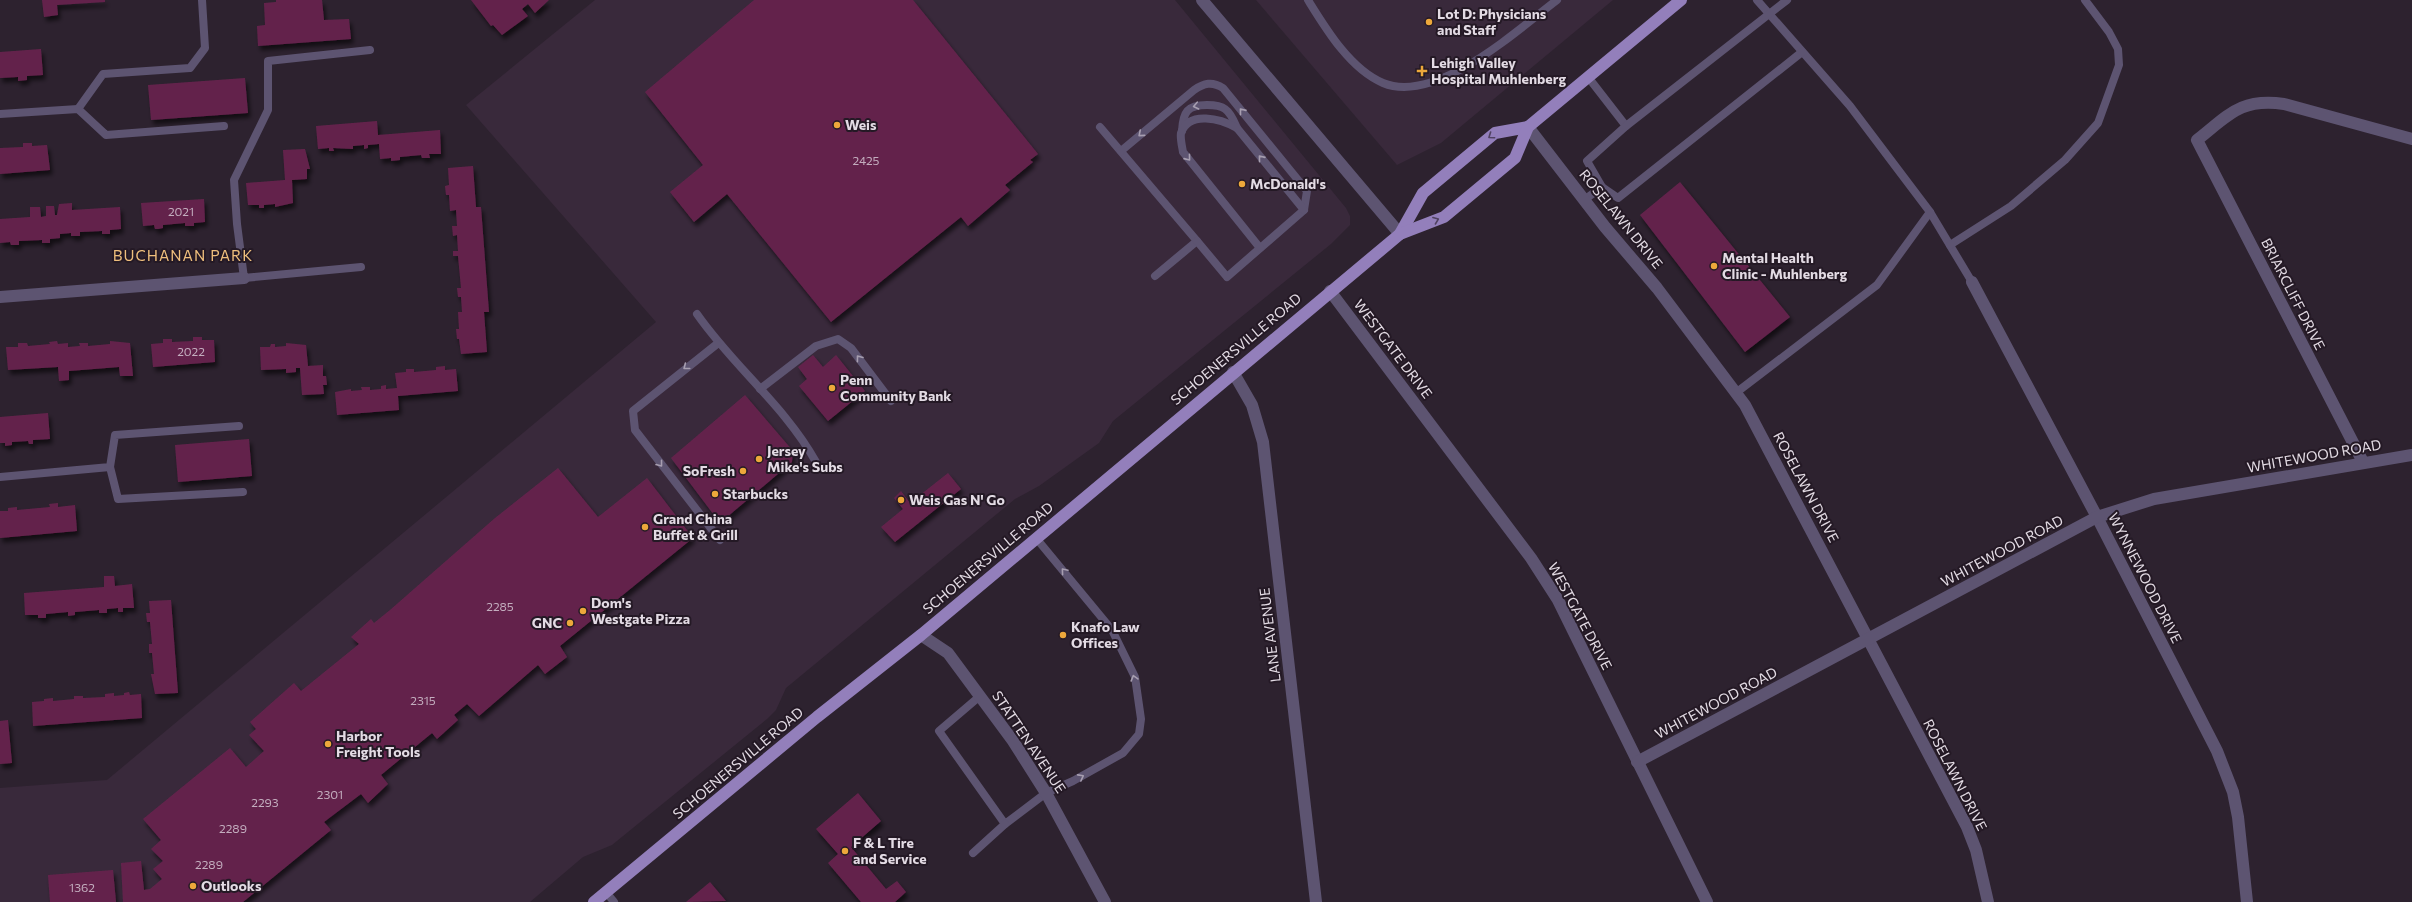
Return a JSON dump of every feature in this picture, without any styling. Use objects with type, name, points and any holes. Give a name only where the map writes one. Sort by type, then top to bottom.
[{"type":"main road","name":"SCHOENERSVILLE ROAD","points":[[594,902],[817,717],[921,635],[1233,372],[1400,234],[1444,217],[1504,168],[1515,158],[1528,127],[1681,0]]},
{"type":"main road","name":"SCHOENERSVILLE ROAD","points":[[1400,234],[1423,193],[1495,133],[1528,127]]},
{"type":"street","points":[[1202,0],[1400,234]]},
{"type":"street","name":"BRIARCLIFF DRIVE","points":[[2363,462],[2197,140],[2238,108],[2252,103],[2268,102],[2284,104],[2412,139]]},
{"type":"street","name":"ROSELAWN DRIVE","points":[[1528,127],[1584,200],[1657,288],[1737,392],[1757,426],[1967,827],[1976,850],[1988,902]]},
{"type":"street","points":[[0,297],[244,278]]},
{"type":"street","name":"WYNNEWOOD DRIVE","points":[[1972,282],[2098,517],[2226,770],[2238,817],[2247,902]]},
{"type":"street","name":"WESTGATE DRIVE","points":[[1330,291],[1531,558],[1558,600],[1706,902]]},
{"type":"street","name":"LANE AVENUE","points":[[1233,372],[1252,405],[1263,442],[1316,902]]},
{"type":"street","name":"WHITEWOOD ROAD","points":[[1637,762],[2098,517],[2154,499],[2363,462],[2412,455]]},
{"type":"street","name":"STATTEN AVENUE","points":[[921,635],[948,653],[1018,747],[1046,793],[1105,902]]},
{"type":"lane","points":[[78,109],[103,74],[190,68],[205,48],[202,0]]},
{"type":"lane","points":[[1308,0],[1350,57],[1366,72],[1382,82],[1399,87],[1418,87],[1462,69],[1557,0]]},
{"type":"lane","points":[[1757,0],[1850,106],[1930,212],[1972,282]]},
{"type":"lane","points":[[1787,0],[1626,126],[1587,161],[1602,187],[1618,198],[1802,52]]},
{"type":"lane","points":[[1950,245],[2011,206],[2028,192],[2065,160],[2098,123],[2119,65],[2118,49],[2110,32],[2085,0]]},
{"type":"lane","points":[[361,267],[244,278],[237,224],[234,180],[268,110],[268,61],[370,50]]},
{"type":"lane","points":[[1588,77],[1626,126]]},
{"type":"lane","points":[[1100,127],[1120,151],[1197,241],[1227,277],[1304,210],[1307,191],[1223,88],[1217,84],[1202,84],[1120,151]]},
{"type":"lane","points":[[1260,248],[1183,152],[1183,117],[1188,108],[1196,105],[1224,108],[1229,112],[1236,128],[1304,210]]},
{"type":"lane","points":[[0,114],[78,109],[106,135],[224,126]]},
{"type":"lane","points":[[1182,133],[1185,125],[1196,119],[1221,119],[1236,128]]},
{"type":"lane","points":[[1584,200],[1602,187]]},
{"type":"lane","points":[[1737,392],[1876,284],[1930,212]]},
{"type":"lane","points":[[1155,276],[1197,241]]},
{"type":"lane","points":[[697,314],[717,344],[802,436],[816,462]]},
{"type":"lane","points":[[760,389],[816,346],[838,339],[851,348],[891,401]]},
{"type":"lane","points":[[717,344],[633,411],[635,430],[720,540]]},
{"type":"lane","points":[[239,426],[115,435],[110,467],[118,499],[243,492]]},
{"type":"lane","points":[[0,477],[110,467]]},
{"type":"lane","points":[[973,853],[1005,824],[1046,793],[1073,781],[1123,753],[1140,734],[1141,719],[1135,677],[1112,630],[1036,538]]},
{"type":"lane","points":[[980,696],[939,731],[1005,824]]},
{"type":"lane","points":[[606,892],[614,902]]},
{"type":"shaded area","points":[[595,0],[1175,0],[1346,208],[1350,216],[1350,225],[1331,244],[1113,421],[1099,443],[1039,486],[1015,499],[786,688],[776,710],[767,719],[612,845],[583,857],[530,902],[0,902],[0,788],[107,780],[656,322],[466,105]]},
{"type":"shaded area","name":"Lehigh Valley Hospital Muhlenberg","points":[[1256,0],[1613,0],[1441,143],[1397,165]]},
{"type":"building","points":[[42,0],[105,0],[105,2],[57,5],[58,15],[44,17]]},
{"type":"building","points":[[276,0],[322,0],[324,20],[349,19],[351,39],[258,46],[257,26],[265,25],[264,3],[276,2]]},
{"type":"building","points":[[471,0],[549,0],[535,13],[528,4],[522,9],[528,16],[502,35],[493,25],[491,26]]},
{"type":"building","points":[[754,0],[913,0],[1038,154],[1030,160],[1033,162],[1005,185],[1010,190],[968,226],[961,217],[831,322],[727,194],[694,222],[670,192],[703,165],[645,92]]},
{"type":"building","points":[[41,49],[43,75],[27,76],[27,80],[18,81],[18,77],[0,78],[0,52]]},
{"type":"building","points":[[245,78],[248,113],[151,120],[148,85]]},
{"type":"building","points":[[377,121],[378,135],[440,130],[441,154],[429,154],[430,158],[422,158],[421,155],[400,157],[400,160],[391,161],[391,158],[380,159],[379,144],[368,145],[368,148],[364,149],[364,145],[353,146],[353,149],[333,148],[334,151],[329,151],[329,148],[318,149],[316,126]]},
{"type":"building","points":[[23,143],[32,143],[32,146],[47,145],[50,170],[0,174],[0,148],[23,147]]},
{"type":"building","points":[[305,149],[310,169],[307,169],[307,179],[292,180],[293,203],[275,207],[275,204],[264,205],[264,208],[259,208],[259,205],[248,205],[246,183],[285,180],[283,150]]},
{"type":"building","points":[[473,166],[476,207],[481,207],[489,312],[484,312],[487,352],[461,354],[456,329],[459,329],[458,312],[462,312],[461,297],[458,297],[457,288],[461,288],[458,256],[453,256],[453,251],[458,251],[457,235],[453,236],[452,226],[457,226],[456,210],[450,211],[449,195],[446,195],[445,186],[449,185],[448,168]]},
{"type":"building","name":"Mental Health Clinic - Muhlenberg","points":[[1680,182],[1790,317],[1745,352],[1640,215]]},
{"type":"building","points":[[204,199],[205,222],[194,223],[194,226],[185,226],[185,223],[163,225],[163,228],[158,229],[155,229],[154,225],[143,226],[141,203]]},
{"type":"building","points":[[72,203],[72,210],[120,207],[121,229],[110,230],[110,234],[102,234],[102,231],[80,232],[80,236],[71,236],[71,233],[60,234],[60,238],[50,239],[50,243],[42,243],[42,240],[19,241],[19,245],[11,245],[10,242],[0,243],[0,219],[30,217],[30,207],[40,207],[41,217],[46,216],[46,206],[54,206],[55,215],[57,215],[59,204]]},
{"type":"building","points":[[193,337],[202,337],[202,340],[214,340],[215,362],[153,367],[151,344],[163,343],[163,339],[172,339],[172,342],[193,341]]},
{"type":"building","points":[[57,341],[58,344],[68,343],[68,347],[80,346],[79,343],[88,343],[88,346],[110,344],[110,341],[130,343],[133,376],[120,376],[119,367],[69,371],[69,380],[59,381],[58,367],[8,370],[6,347],[18,347],[18,343],[27,343],[28,346],[50,344],[49,342]]},
{"type":"building","points":[[286,343],[306,345],[308,366],[323,365],[323,376],[326,376],[327,385],[323,385],[324,394],[302,395],[300,368],[296,368],[296,372],[286,373],[286,369],[261,370],[260,347],[270,347],[271,344],[275,344],[275,347],[286,346]]},
{"type":"building","name":"Penn Community Bank","points":[[813,355],[823,367],[836,355],[865,391],[828,421],[799,386],[807,379],[798,367]]},
{"type":"building","points":[[445,366],[445,370],[456,369],[458,391],[398,396],[399,410],[337,415],[335,392],[351,389],[351,391],[362,390],[361,387],[370,387],[370,390],[381,389],[381,386],[386,385],[386,389],[397,388],[395,373],[406,372],[406,369],[414,369],[414,372],[436,370],[436,367]]},
{"type":"building","points":[[745,395],[793,451],[792,462],[720,523],[671,458]]},
{"type":"building","points":[[48,413],[50,439],[33,440],[33,444],[29,444],[28,441],[12,442],[12,445],[5,446],[5,443],[0,443],[0,417]]},
{"type":"building","points":[[249,439],[252,476],[178,482],[175,445]]},
{"type":"building","points":[[558,468],[598,517],[647,478],[693,538],[560,646],[567,657],[545,674],[538,665],[479,716],[467,704],[454,715],[458,720],[437,739],[432,733],[381,775],[388,784],[368,803],[361,794],[324,822],[331,830],[243,902],[123,902],[121,863],[141,861],[144,890],[150,889],[162,879],[153,869],[163,861],[151,849],[161,840],[143,819],[230,748],[246,767],[264,751],[249,735],[256,729],[250,722],[294,683],[301,691],[359,644],[351,637],[371,619],[374,623],[495,518]]},
{"type":"building","points":[[948,473],[961,489],[895,542],[881,527],[903,509],[894,498],[901,491],[910,503]]},
{"type":"building","points":[[58,503],[58,507],[75,505],[77,531],[0,538],[0,511],[8,511],[8,508],[17,507],[17,510],[50,507],[49,504]]},
{"type":"building","points":[[104,576],[114,576],[115,586],[132,584],[134,608],[123,608],[123,612],[118,612],[118,608],[107,609],[107,613],[99,613],[99,610],[75,612],[75,615],[68,616],[68,612],[46,614],[46,618],[38,618],[38,615],[25,615],[24,593],[104,587]]},
{"type":"building","points":[[171,600],[178,693],[155,694],[151,674],[154,674],[152,653],[149,653],[149,644],[152,644],[150,622],[147,622],[146,613],[150,613],[149,601]]},
{"type":"building","points":[[129,692],[130,695],[141,694],[142,718],[33,726],[32,702],[44,701],[44,699],[53,698],[53,701],[74,699],[74,696],[83,696],[83,698],[105,697],[105,694],[114,693],[114,696],[124,695],[124,693]]},
{"type":"building","points":[[8,720],[12,763],[0,764],[0,721]]},
{"type":"building","name":"F & L Tire and Service","points":[[858,793],[881,821],[851,847],[886,889],[897,881],[906,892],[895,902],[861,902],[828,863],[838,854],[816,829]]},
{"type":"building","points":[[113,870],[116,902],[50,902],[48,875]]},
{"type":"building","points":[[710,882],[726,901],[686,902]]},
{"type":"place","name":"Lot D: Physicians and Staff","points":[[1429,22]]},
{"type":"place","name":"Lehigh Valley Hospital Muhlenberg","points":[[1422,71]]},
{"type":"place","name":"Weis","points":[[837,125]]},
{"type":"place","name":"McDonald's","points":[[1242,184]]},
{"type":"place","name":"Mental Health Clinic - Muhlenberg","points":[[1714,266]]},
{"type":"place","name":"Penn Community Bank","points":[[832,388]]},
{"type":"place","name":"Jersey Mike's Subs","points":[[759,459]]},
{"type":"place","name":"SoFresh","points":[[743,471]]},
{"type":"place","name":"Starbucks","points":[[715,494]]},
{"type":"place","name":"Weis Gas N' Go","points":[[901,500]]},
{"type":"place","name":"Grand China Buffet & Grill","points":[[645,527]]},
{"type":"place","name":"Dom's Westgate Pizza","points":[[583,611]]},
{"type":"place","name":"GNC","points":[[570,623]]},
{"type":"place","name":"Knafo Law Offices","points":[[1063,635]]},
{"type":"place","name":"Harbor Freight Tools","points":[[328,744]]},
{"type":"place","name":"F & L Tire and Service","points":[[845,851]]},
{"type":"place","name":"Outlooks","points":[[193,886]]},
{"type":"district","name":"BUCHANAN PARK","points":[[183,256]]}]
